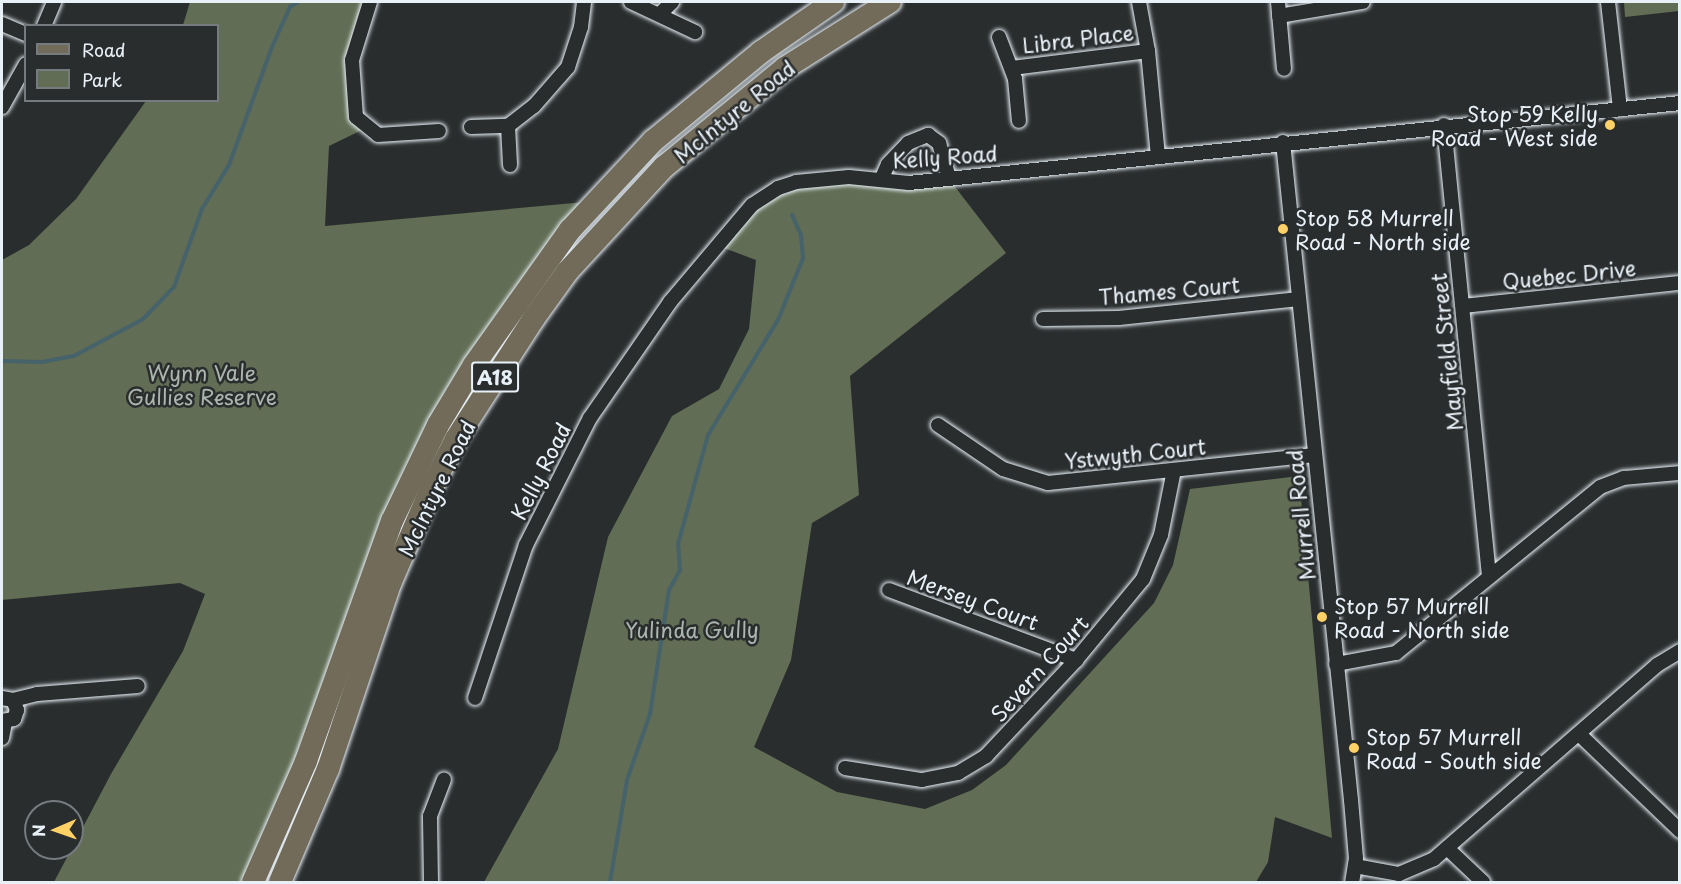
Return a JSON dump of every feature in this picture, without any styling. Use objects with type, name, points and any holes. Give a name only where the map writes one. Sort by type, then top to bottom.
[{"type":"main road","name":"McIntyre Road","points":[[253,882],[306,762],[392,521],[438,425],[474,365],[570,230],[654,141],[761,52],[833,2]]},
{"type":"main road","name":"McIntyre Road","points":[[280,882],[328,769],[390,584],[430,491],[456,439],[534,318],[567,273],[664,167],[756,89],[834,34],[890,2]]},
{"type":"street","points":[[45,24],[54,2]]},
{"type":"street","points":[[370,2],[352,60],[356,117],[378,135],[440,131]]},
{"type":"street","points":[[471,127],[508,126],[534,106],[568,67],[581,27],[584,2]]},
{"type":"street","points":[[631,2],[661,13],[695,32]]},
{"type":"street","points":[[661,13],[672,2]]},
{"type":"street","points":[[1139,2],[1148,51],[1158,157]]},
{"type":"street","points":[[1278,2],[1284,69]]},
{"type":"street","points":[[1279,16],[1364,2]]},
{"type":"street","points":[[1608,2],[1620,109]]},
{"type":"street","points":[[2,24],[24,33]]},
{"type":"street","name":"Libra Place","points":[[999,37],[1012,68],[1019,121]]},
{"type":"street","name":"Libra Place","points":[[1012,68],[1148,51]]},
{"type":"street","points":[[2,107],[24,68]]},
{"type":"street","name":"Kelly Road","points":[[475,699],[520,562],[544,507],[590,418],[670,302],[746,211],[771,192],[796,182],[849,177],[898,184],[1444,125],[1680,103]]},
{"type":"street","name":"Mayfield Street","points":[[1444,125],[1489,576]]},
{"type":"street","points":[[508,126],[510,165]]},
{"type":"street","points":[[881,180],[893,158],[922,135],[935,137],[939,143],[949,178]]},
{"type":"street","name":"Murrell Road","points":[[1282,142],[1336,664],[1355,866],[1352,882]]},
{"type":"street","name":"Quebec Drive","points":[[1463,306],[1680,283]]},
{"type":"street","name":"Thames Court","points":[[1043,319],[1119,318],[1299,298]]},
{"type":"street","name":"Ystwyth Court","points":[[938,425],[993,465],[1042,482],[1069,483],[1315,455]]},
{"type":"street","name":"Severn Court","points":[[845,768],[908,779],[943,778],[958,773],[994,749],[1121,608],[1147,571],[1161,535],[1174,470]]},
{"type":"street","points":[[1336,664],[1396,653],[1600,487],[1624,478],[1680,473]]},
{"type":"street","name":"Mersey Court","points":[[889,590],[1076,660]]},
{"type":"street","points":[[1355,866],[1407,873],[1447,848],[1580,735],[1657,665],[1680,651]]},
{"type":"street","points":[[7,699],[37,694],[138,686]]},
{"type":"street","points":[[2,738],[3,722],[14,719],[17,710],[7,699]]},
{"type":"street","points":[[1580,735],[1680,831]]},
{"type":"street","points":[[431,882],[430,816],[444,780]]},
{"type":"street","points":[[1447,848],[1483,882]]},
{"type":"green space","name":"Wynn Vale Gullies Reserve","points":[[190,2],[370,2],[352,92],[366,128],[329,146],[325,226],[596,201],[438,425],[253,882],[54,882],[66,860],[84,860],[84,825],[111,774],[183,651],[205,594],[180,583],[2,600],[2,260],[29,245],[76,199],[145,102],[219,102],[219,24],[183,24]]},
{"type":"green space","points":[[1624,2],[1679,2],[1679,11],[1625,17]]},
{"type":"green space","name":"Yulinda Gully","points":[[949,179],[1006,253],[850,376],[859,495],[812,523],[791,660],[754,747],[837,792],[925,809],[972,790],[1006,765],[1154,603],[1173,565],[1190,489],[1299,476],[1332,838],[1275,817],[1268,862],[1256,882],[484,882],[558,749],[608,537],[672,416],[719,389],[749,329],[756,260],[716,245],[752,205],[796,182]]},
{"type":"waterway","points":[[2,361],[42,362],[74,356],[143,319],[174,287],[202,209],[229,165],[272,47],[290,7],[298,2]]},
{"type":"waterway","points":[[610,882],[627,780],[650,714],[669,590],[680,570],[678,544],[708,435],[778,320],[803,258],[801,235],[792,215]]},
{"type":"place","name":"Stop 59 Kelly Road - West side","points":[[1610,125]]},
{"type":"place","name":"Stop 58 Murrell Road - North side","points":[[1283,229]]},
{"type":"place","name":"Stop 57 Murrell Road - North side","points":[[1322,617]]},
{"type":"place","name":"Stop 57 Murrell Road - South side","points":[[1354,748]]}]
